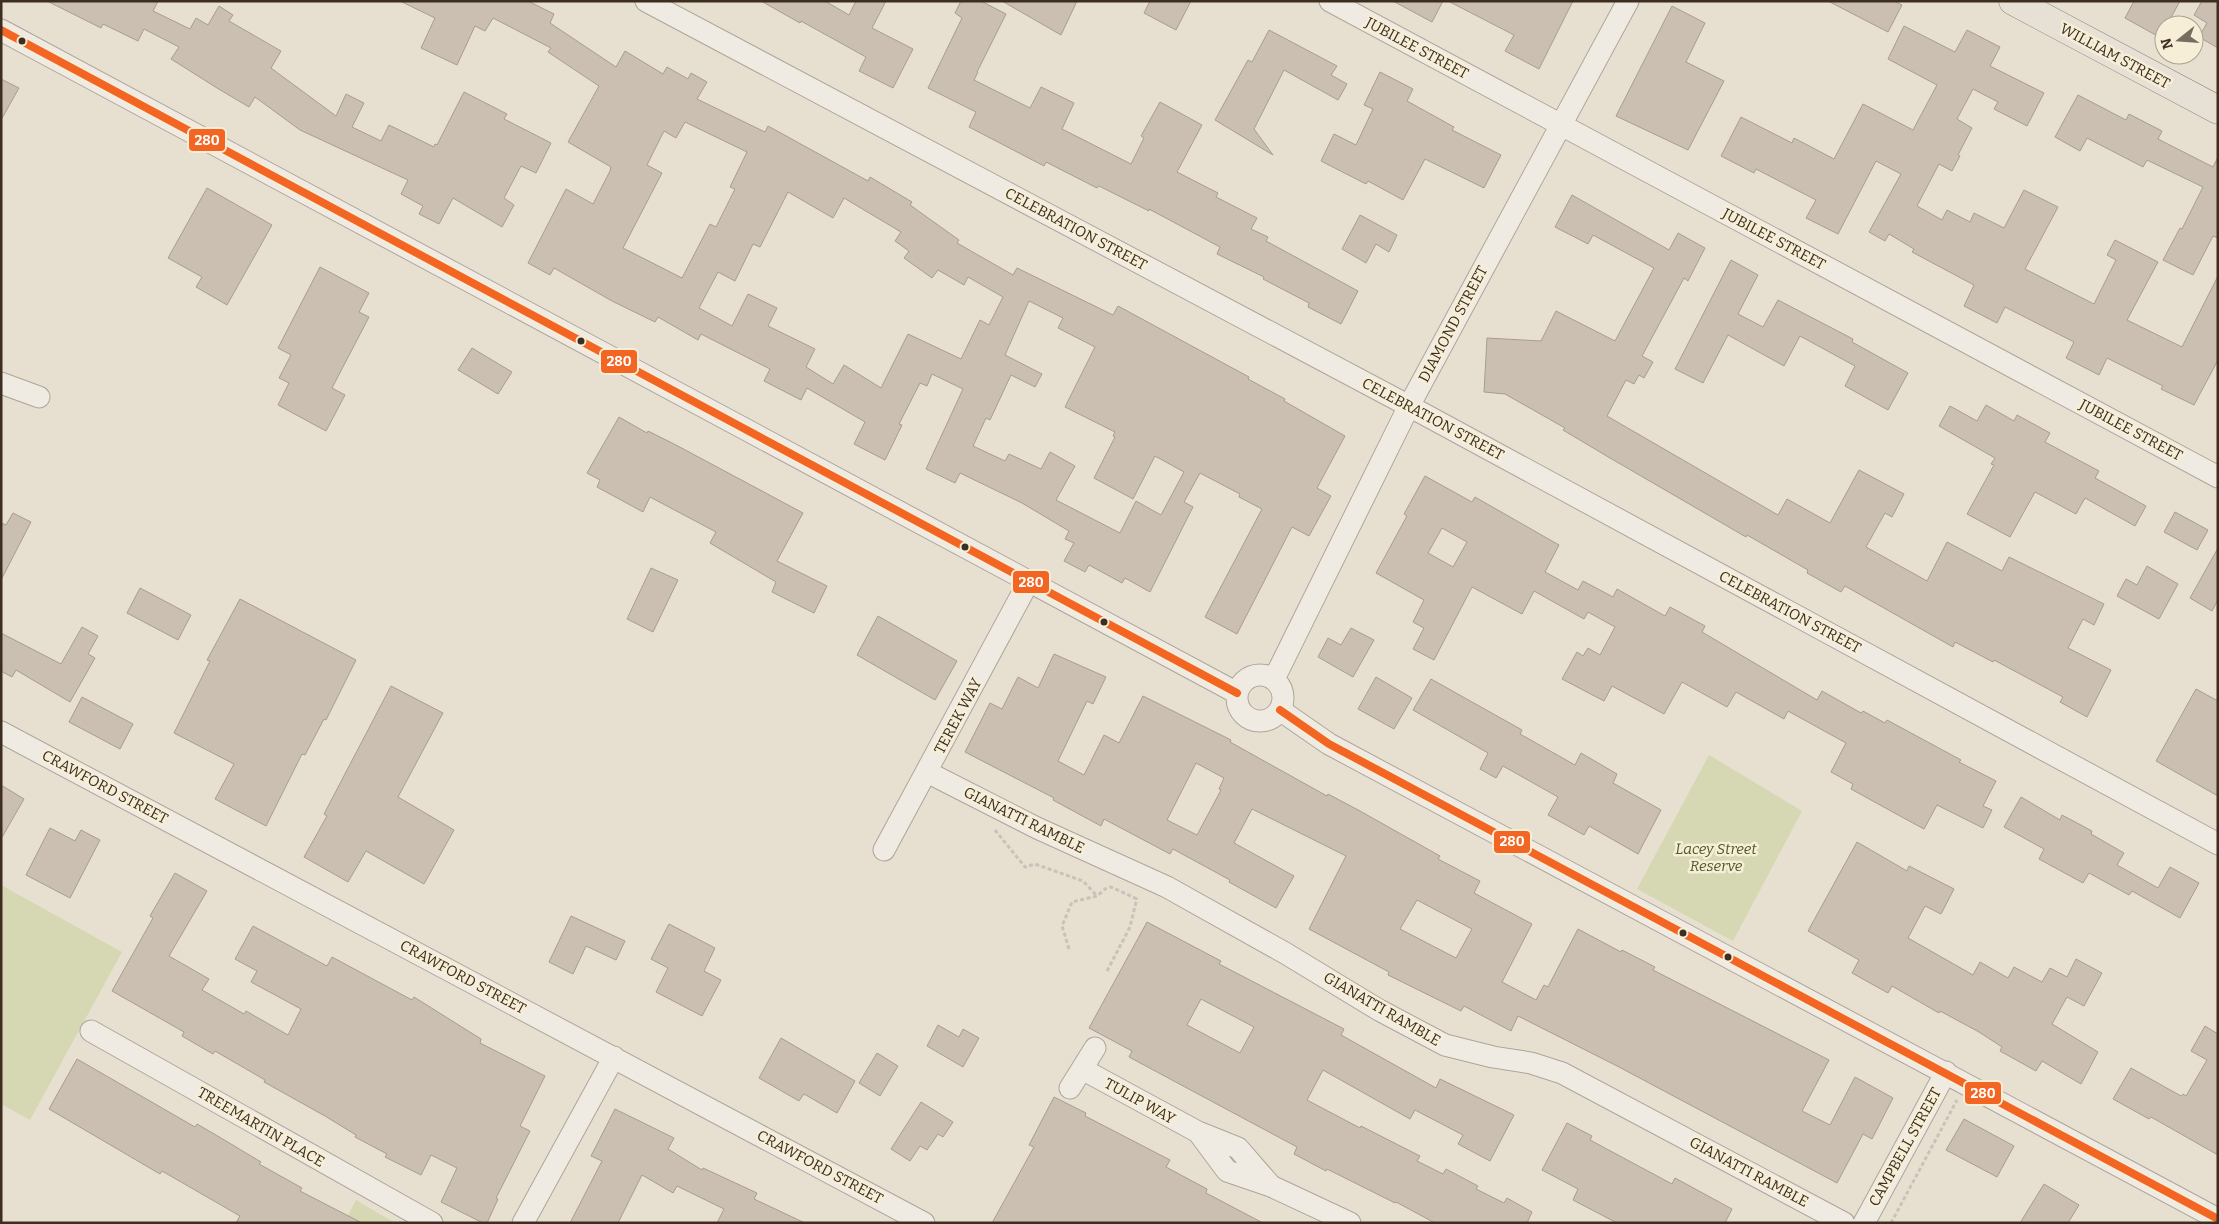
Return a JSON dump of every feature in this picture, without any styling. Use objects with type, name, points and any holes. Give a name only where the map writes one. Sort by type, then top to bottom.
[{"type":"main road","name":"WILLIAM STREET","points":[[2013,1],[2218,110]]},
{"type":"street","name":"CELEBRATION STREET","points":[[646,1],[1409,406],[2218,844]]},
{"type":"street","name":"JUBILEE STREET","points":[[1330,1],[2218,477]]},
{"type":"street","name":"DIAMOND STREET","points":[[1274,679],[1409,406],[1628,1]]},
{"type":"street","points":[[1,30],[1237,693]]},
{"type":"street","points":[[1,383],[39,397]]},
{"type":"street","name":"TEREK WAY","points":[[884,850],[1030,582]]},
{"type":"street","points":[[1257,674],[1267,675],[1274,679],[1281,687],[1283,700],[1280,710],[1269,720],[1256,721],[1246,716],[1238,707],[1237,693],[1246,679],[1257,674]]},
{"type":"street","points":[[1280,710],[1329,744],[2218,1219]]},
{"type":"street","name":"CRAWFORD STREET","points":[[1,732],[924,1223]]},
{"type":"street","name":"GIANATTI RAMBLE","points":[[927,772],[1037,828],[1146,877],[1216,913],[1379,1010],[1445,1045],[1492,1057],[1532,1063],[1562,1073],[1844,1223]]},
{"type":"street","name":"TREEMARTIN PLACE","points":[[91,1030],[432,1223]]},
{"type":"street","points":[[1070,1088],[1095,1048]]},
{"type":"street","points":[[523,1223],[614,1057]]},
{"type":"street","name":"TULIP WAY","points":[[1082,1069],[1198,1132],[1227,1171],[1271,1186],[1350,1223]]},
{"type":"street","name":"CAMPBELL STREET","points":[[1864,1223],[1946,1072]]},
{"type":"path","points":[[994,827],[998,835],[1025,867],[1035,864],[1083,881],[1097,896]]},
{"type":"path","points":[[1107,971],[1130,927],[1137,899],[1146,877]]},
{"type":"path","points":[[1068,949],[1062,926],[1072,902],[1097,896],[1105,889],[1111,887],[1137,899]]},
{"type":"path","points":[[1891,1223],[1966,1083]]},
{"type":"green space","name":"Lacey Street Reserve","points":[[1709,755],[1802,811],[1733,941],[1637,889]]},
{"type":"green space","points":[[1,885],[122,952],[30,1120],[1,1104]]},
{"type":"green space","points":[[356,1200],[395,1223],[344,1223]]},
{"type":"building","points":[[47,1],[158,1],[153,11],[190,29],[196,18],[208,25],[219,6],[233,15],[229,21],[281,51],[271,68],[336,116],[346,94],[364,103],[352,127],[381,141],[389,125],[434,147],[435,144],[437,145],[464,92],[507,114],[504,119],[551,143],[536,173],[521,166],[504,198],[514,205],[502,227],[453,198],[439,224],[419,214],[423,206],[401,194],[408,180],[300,130],[255,97],[249,107],[171,59],[179,47],[144,29],[138,41],[103,24],[101,28]]},
{"type":"building","points":[[400,1],[528,1],[554,14],[550,23],[616,67],[625,51],[663,74],[667,67],[688,79],[691,73],[707,82],[697,99],[765,132],[768,126],[868,181],[870,177],[912,202],[910,205],[959,240],[957,243],[1013,275],[1017,268],[1113,315],[1118,306],[1249,377],[1248,379],[1285,399],[1284,401],[1345,436],[1317,488],[1331,496],[1309,536],[1292,527],[1237,634],[1205,617],[1262,509],[1239,497],[1240,494],[1200,473],[1184,502],[1193,507],[1150,592],[1125,578],[1122,583],[1089,565],[1085,572],[1064,561],[1074,543],[1065,539],[1069,531],[1022,503],[960,473],[955,483],[926,469],[963,389],[932,374],[927,386],[920,383],[899,424],[902,425],[885,460],[854,444],[865,422],[807,388],[801,400],[764,381],[770,369],[701,334],[698,340],[658,317],[655,322],[612,301],[554,268],[550,275],[528,263],[566,189],[593,204],[610,171],[611,167],[568,142],[599,86],[548,52],[551,48],[493,18],[485,31],[475,26],[457,65],[421,48],[435,18]],"holes":[[[685,122],[747,152],[730,187],[735,189],[716,227],[710,224],[682,278],[623,248],[662,173],[647,165],[664,131],[676,138]],[[788,192],[833,218],[844,198],[901,232],[895,241],[909,251],[904,258],[932,278],[938,270],[964,285],[968,277],[1003,297],[989,325],[980,320],[961,359],[908,334],[881,388],[844,365],[833,384],[806,367],[815,349],[768,326],[777,308],[748,294],[732,326],[699,308],[718,272],[735,281],[753,244],[760,247]],[[1029,301],[1063,318],[1058,328],[1095,347],[1065,407],[1115,432],[1113,436],[1115,437],[1094,478],[1133,499],[1155,456],[1184,472],[1161,515],[1136,501],[1120,533],[1056,500],[1075,466],[1050,452],[1041,469],[1009,454],[1005,461],[973,446],[986,418],[990,420],[1011,375],[1035,387],[1042,374],[1005,355]]]},
{"type":"building","points":[[761,1],[825,1],[849,15],[856,1],[886,1],[872,28],[913,49],[893,88],[859,71],[866,57]]},
{"type":"building","points":[[961,1],[981,1],[1006,14],[974,80],[1030,108],[1041,87],[1074,103],[1062,129],[1131,164],[1144,138],[1141,136],[1160,102],[1202,125],[1177,172],[1218,193],[1216,197],[1257,218],[1251,229],[1268,237],[1266,241],[1358,291],[1341,324],[1308,307],[1309,303],[1263,279],[1264,277],[1217,254],[1220,247],[1149,209],[1149,211],[1099,186],[1097,188],[1046,162],[1044,166],[969,127],[976,112],[928,88],[962,18],[955,13]]},
{"type":"building","points":[[1002,1],[1077,1],[1061,35]]},
{"type":"building","points":[[1150,1],[1191,1],[1176,30],[1144,13]]},
{"type":"building","points":[[1393,1],[1443,1],[1432,22]]},
{"type":"building","points":[[1448,1],[1573,1],[1539,69],[1505,51],[1514,35]]},
{"type":"building","points":[[1828,1],[1894,1],[1902,5],[1888,32]]},
{"type":"building","points":[[2134,1],[2180,1],[2172,15],[2154,15],[2154,34],[2125,18]]},
{"type":"building","points":[[2202,1],[2218,1],[2218,48],[2204,40],[2204,28],[2207,23],[2204,21],[2204,15],[2194,15]]},
{"type":"building","points":[[1672,6],[1705,23],[1686,62],[1724,81],[1688,150],[1616,116]]},
{"type":"building","points":[[1904,26],[1955,52],[1967,30],[2000,47],[1990,66],[2044,93],[2027,126],[1994,109],[1998,102],[1973,89],[1957,119],[1972,128],[1958,155],[1960,156],[1952,171],[1939,164],[1917,206],[1942,220],[1947,210],[1970,222],[1974,213],[2004,228],[2024,190],[2058,207],[2025,269],[2094,304],[2116,260],[2107,255],[2115,240],[2158,262],[2127,320],[2182,347],[2218,276],[2218,360],[2194,405],[2161,389],[2163,386],[2107,358],[2099,375],[2066,358],[2074,342],[2005,307],[1997,323],[1964,306],[1974,285],[1912,252],[1914,249],[1889,234],[1885,241],[1869,232],[1901,174],[1876,161],[1838,234],[1806,218],[1816,200],[1756,169],[1754,173],[1721,156],[1741,117],[1792,143],[1794,138],[1834,159],[1863,104],[1913,130],[1937,85],[1888,59]]},
{"type":"building","points":[[1269,30],[1337,66],[1331,75],[1347,84],[1338,100],[1284,70],[1254,129],[1273,155],[1215,120],[1248,60],[1252,62]]},
{"type":"building","points":[[1380,72],[1413,89],[1407,101],[1454,127],[1452,130],[1501,155],[1484,188],[1425,159],[1403,200],[1368,181],[1366,184],[1321,161],[1334,134],[1356,145],[1373,109],[1364,105]]},
{"type":"building","points":[[1,79],[19,88],[1,120]]},
{"type":"building","points":[[2078,95],[2126,120],[2129,114],[2162,131],[2158,139],[2213,167],[2218,157],[2218,238],[2213,236],[2193,275],[2163,260],[2180,228],[2182,229],[2203,187],[2147,160],[2143,167],[2087,138],[2080,151],[2055,137]]},
{"type":"building","points":[[207,188],[272,225],[227,305],[196,287],[202,277],[168,258]]},
{"type":"building","points":[[1572,195],[1669,250],[1678,233],[1705,248],[1688,281],[1684,278],[1642,356],[1653,362],[1644,378],[1639,375],[1634,384],[1626,380],[1607,416],[1778,515],[1787,499],[1830,523],[1859,470],[1904,494],[1892,517],[1885,513],[1866,547],[1927,581],[1947,542],[2002,571],[2009,557],[2104,604],[2094,625],[2083,619],[2068,648],[2111,670],[2087,717],[2060,702],[2063,697],[1994,660],[1993,662],[1955,642],[1953,647],[1845,586],[1841,592],[1807,573],[1808,570],[1747,535],[1746,537],[1505,394],[1484,392],[1487,338],[1541,341],[1556,311],[1615,341],[1654,268],[1593,235],[1588,244],[1555,227]]},
{"type":"building","points":[[1360,215],[1397,235],[1389,252],[1376,244],[1366,263],[1342,249]]},
{"type":"building","points":[[1731,260],[1758,275],[1738,314],[1763,327],[1778,300],[1853,339],[1852,342],[1908,373],[1888,410],[1845,386],[1855,366],[1800,336],[1784,366],[1728,335],[1703,383],[1675,369]]},
{"type":"building","points":[[320,267],[369,293],[359,312],[369,317],[332,388],[345,395],[326,431],[278,405],[289,383],[279,378],[291,355],[278,348]]},
{"type":"building","points":[[472,348],[512,372],[498,394],[458,370]]},
{"type":"building","points":[[1986,405],[2014,421],[2017,415],[2050,433],[2045,442],[2099,471],[2095,478],[2146,506],[2135,526],[2085,498],[2076,514],[2035,492],[2010,537],[1967,514],[1994,465],[1991,464],[1995,458],[1939,426],[1950,406],[1977,421]]},
{"type":"building","points":[[619,417],[647,433],[648,431],[676,445],[803,513],[777,561],[827,586],[814,613],[772,592],[776,582],[710,543],[716,532],[650,497],[643,512],[597,487],[600,480],[587,473]]},
{"type":"building","points":[[1425,476],[1472,502],[1475,497],[1559,545],[1545,572],[1578,590],[1583,581],[1613,597],[1617,589],[1665,616],[1670,607],[1705,626],[1702,632],[1817,700],[1822,691],[1861,713],[1863,711],[1885,723],[1887,720],[1961,760],[1959,762],[1996,781],[1983,806],[1992,810],[1983,828],[1937,805],[1924,829],[1900,816],[1851,789],[1853,784],[1831,772],[1846,743],[1788,711],[1784,719],[1736,692],[1727,707],[1682,682],[1664,714],[1612,686],[1604,701],[1562,679],[1577,652],[1583,656],[1588,648],[1600,655],[1615,627],[1588,612],[1584,619],[1534,591],[1522,614],[1472,587],[1434,660],[1413,649],[1424,628],[1413,622],[1424,600],[1376,573],[1407,516],[1404,514]],"holes":[[[1442,528],[1467,542],[1453,567],[1428,553]]]},
{"type":"building","points":[[2175,512],[2208,530],[2197,550],[2164,532]]},
{"type":"building","points":[[13,513],[31,522],[1,580],[1,523],[6,525]]},
{"type":"building","points":[[2218,548],[2218,600],[2212,611],[2190,598]]},
{"type":"building","points":[[2147,566],[2178,584],[2159,619],[2117,596],[2126,579],[2137,585]]},
{"type":"building","points":[[651,568],[678,580],[653,632],[627,619]]},
{"type":"building","points":[[140,588],[191,615],[178,640],[127,613]]},
{"type":"building","points":[[240,599],[356,660],[326,720],[324,719],[305,755],[302,754],[266,826],[215,799],[234,764],[174,733],[210,661],[207,660]]},
{"type":"building","points":[[878,616],[957,661],[935,700],[857,655]]},
{"type":"building","points":[[82,627],[98,636],[88,654],[95,658],[70,702],[16,670],[12,677],[1,671],[1,633],[61,664]]},
{"type":"building","points":[[1351,628],[1374,640],[1353,677],[1318,657],[1328,638],[1341,645]]},
{"type":"building","points":[[1054,654],[1106,677],[1093,704],[1087,701],[1058,761],[1084,775],[1104,735],[1119,743],[1143,696],[1231,740],[1230,742],[1327,796],[1328,794],[1360,811],[1440,856],[1438,859],[1480,881],[1474,893],[1532,924],[1502,982],[1536,1000],[1544,985],[1548,987],[1578,929],[1621,952],[1622,950],[1655,967],[1653,970],[1829,1060],[1802,1111],[1830,1125],[1855,1077],[1893,1098],[1872,1139],[1863,1134],[1837,1183],[1619,1067],[1518,1016],[1511,1031],[1464,1006],[1461,1011],[1388,975],[1389,972],[1309,929],[1346,856],[1252,809],[1234,843],[1294,876],[1276,908],[1173,849],[1170,854],[1104,819],[1101,826],[1053,800],[1054,798],[965,752],[990,703],[1002,709],[1018,677],[1038,688]],"holes":[[[1196,763],[1224,778],[1219,789],[1221,790],[1197,835],[1167,820]],[[1417,900],[1472,929],[1456,958],[1400,929]]]},
{"type":"building","points":[[1376,677],[1412,698],[1394,729],[1358,709]]},
{"type":"building","points":[[1431,679],[1522,730],[1520,734],[1575,765],[1581,753],[1617,774],[1613,783],[1661,810],[1638,854],[1589,826],[1584,835],[1548,815],[1558,797],[1503,766],[1496,778],[1480,769],[1488,753],[1413,710]]},
{"type":"building","points":[[391,686],[443,713],[398,797],[454,830],[424,884],[366,851],[348,882],[304,857],[327,816],[324,814]]},
{"type":"building","points":[[2196,689],[2218,701],[2218,796],[2156,761]]},
{"type":"building","points":[[82,697],[133,724],[120,749],[69,722]]},
{"type":"building","points":[[1,785],[24,799],[1,839]]},
{"type":"building","points":[[2021,797],[2060,820],[2062,815],[2092,831],[2091,834],[2124,853],[2117,865],[2158,888],[2170,867],[2199,883],[2180,918],[2132,891],[2129,895],[2089,873],[2083,883],[2039,859],[2044,849],[2004,827]]},
{"type":"building","points":[[50,828],[75,841],[81,830],[100,840],[70,898],[26,875]]},
{"type":"building","points":[[1857,842],[1907,871],[1909,866],[1954,889],[1941,914],[1925,906],[1908,938],[1973,975],[1980,962],[2008,978],[2014,967],[2042,982],[2050,968],[2067,977],[2076,959],[2102,973],[2084,1006],[2067,997],[2052,1024],[2098,1052],[2081,1084],[2042,1061],[2036,1071],[2000,1051],[2002,1047],[1979,1032],[1940,1011],[1939,1013],[1892,986],[1888,993],[1852,973],[1859,960],[1808,931]]},
{"type":"building","points":[[175,873],[207,891],[169,956],[209,979],[202,990],[244,1014],[246,1011],[288,1035],[301,1009],[251,982],[257,971],[235,959],[253,926],[327,966],[332,957],[412,1000],[414,997],[481,1039],[480,1043],[545,1076],[520,1126],[530,1131],[496,1198],[498,1199],[487,1223],[483,1223],[441,1202],[457,1168],[431,1155],[421,1175],[385,1157],[387,1154],[355,1137],[356,1135],[325,1116],[264,1082],[265,1080],[215,1051],[213,1054],[182,1036],[184,1032],[112,991],[153,918],[150,916]]},
{"type":"building","points":[[571,916],[625,941],[616,960],[586,946],[573,974],[549,962]]},
{"type":"building","points":[[1147,922],[1221,961],[1219,964],[1344,1029],[1341,1035],[1436,1088],[1440,1079],[1514,1115],[1490,1161],[1458,1144],[1463,1135],[1415,1110],[1410,1119],[1323,1070],[1307,1100],[1360,1128],[1361,1126],[1420,1156],[1417,1161],[1443,1174],[1446,1169],[1478,1186],[1476,1189],[1504,1203],[1507,1198],[1532,1212],[1527,1223],[1435,1223],[1396,1202],[1327,1169],[1326,1171],[1294,1154],[1297,1147],[1129,1057],[1132,1051],[1089,1028]],"holes":[[[1201,999],[1254,1027],[1240,1053],[1187,1025]]]},
{"type":"building","points":[[669,924],[715,948],[704,971],[721,980],[702,1016],[656,992],[668,968],[651,959]]},
{"type":"building","points":[[938,1025],[959,1037],[963,1029],[979,1038],[963,1067],[927,1046]]},
{"type":"building","points":[[2205,1026],[2218,1034],[2218,1155],[2151,1117],[2149,1119],[2113,1099],[2131,1068],[2181,1096],[2183,1094],[2186,1096],[2207,1060],[2191,1051]]},
{"type":"building","points":[[781,1038],[855,1081],[837,1113],[804,1094],[799,1101],[759,1078]]},
{"type":"building","points":[[877,1053],[898,1066],[880,1096],[859,1083]]},
{"type":"building","points":[[77,1059],[195,1127],[197,1124],[261,1162],[259,1164],[302,1188],[300,1191],[362,1223],[236,1223],[240,1216],[162,1171],[160,1174],[49,1109]]},
{"type":"building","points":[[1054,1097],[1086,1113],[1085,1116],[1170,1160],[1166,1167],[1207,1189],[1206,1193],[1263,1223],[992,1223],[1034,1147],[1029,1145]]},
{"type":"building","points":[[921,1102],[953,1122],[943,1137],[938,1134],[927,1150],[920,1146],[910,1161],[891,1149]]},
{"type":"building","points":[[615,1109],[674,1138],[668,1149],[702,1170],[703,1168],[757,1193],[754,1199],[805,1223],[717,1223],[724,1209],[677,1186],[673,1193],[642,1175],[618,1223],[570,1223],[602,1161],[591,1156]]},
{"type":"building","points":[[1964,1119],[2014,1146],[1997,1177],[1946,1150]]},
{"type":"building","points":[[1567,1123],[1592,1136],[1590,1140],[1672,1184],[1675,1178],[1732,1209],[1725,1223],[1617,1223],[1573,1200],[1578,1189],[1542,1170]]},
{"type":"building","points":[[2044,1184],[2079,1205],[2068,1223],[2020,1223]]},
{"type":"transit line","name":"280","points":[[1,30],[1237,693]]},
{"type":"transit line","name":"280","points":[[1280,710],[1329,744],[2218,1219]]}]
